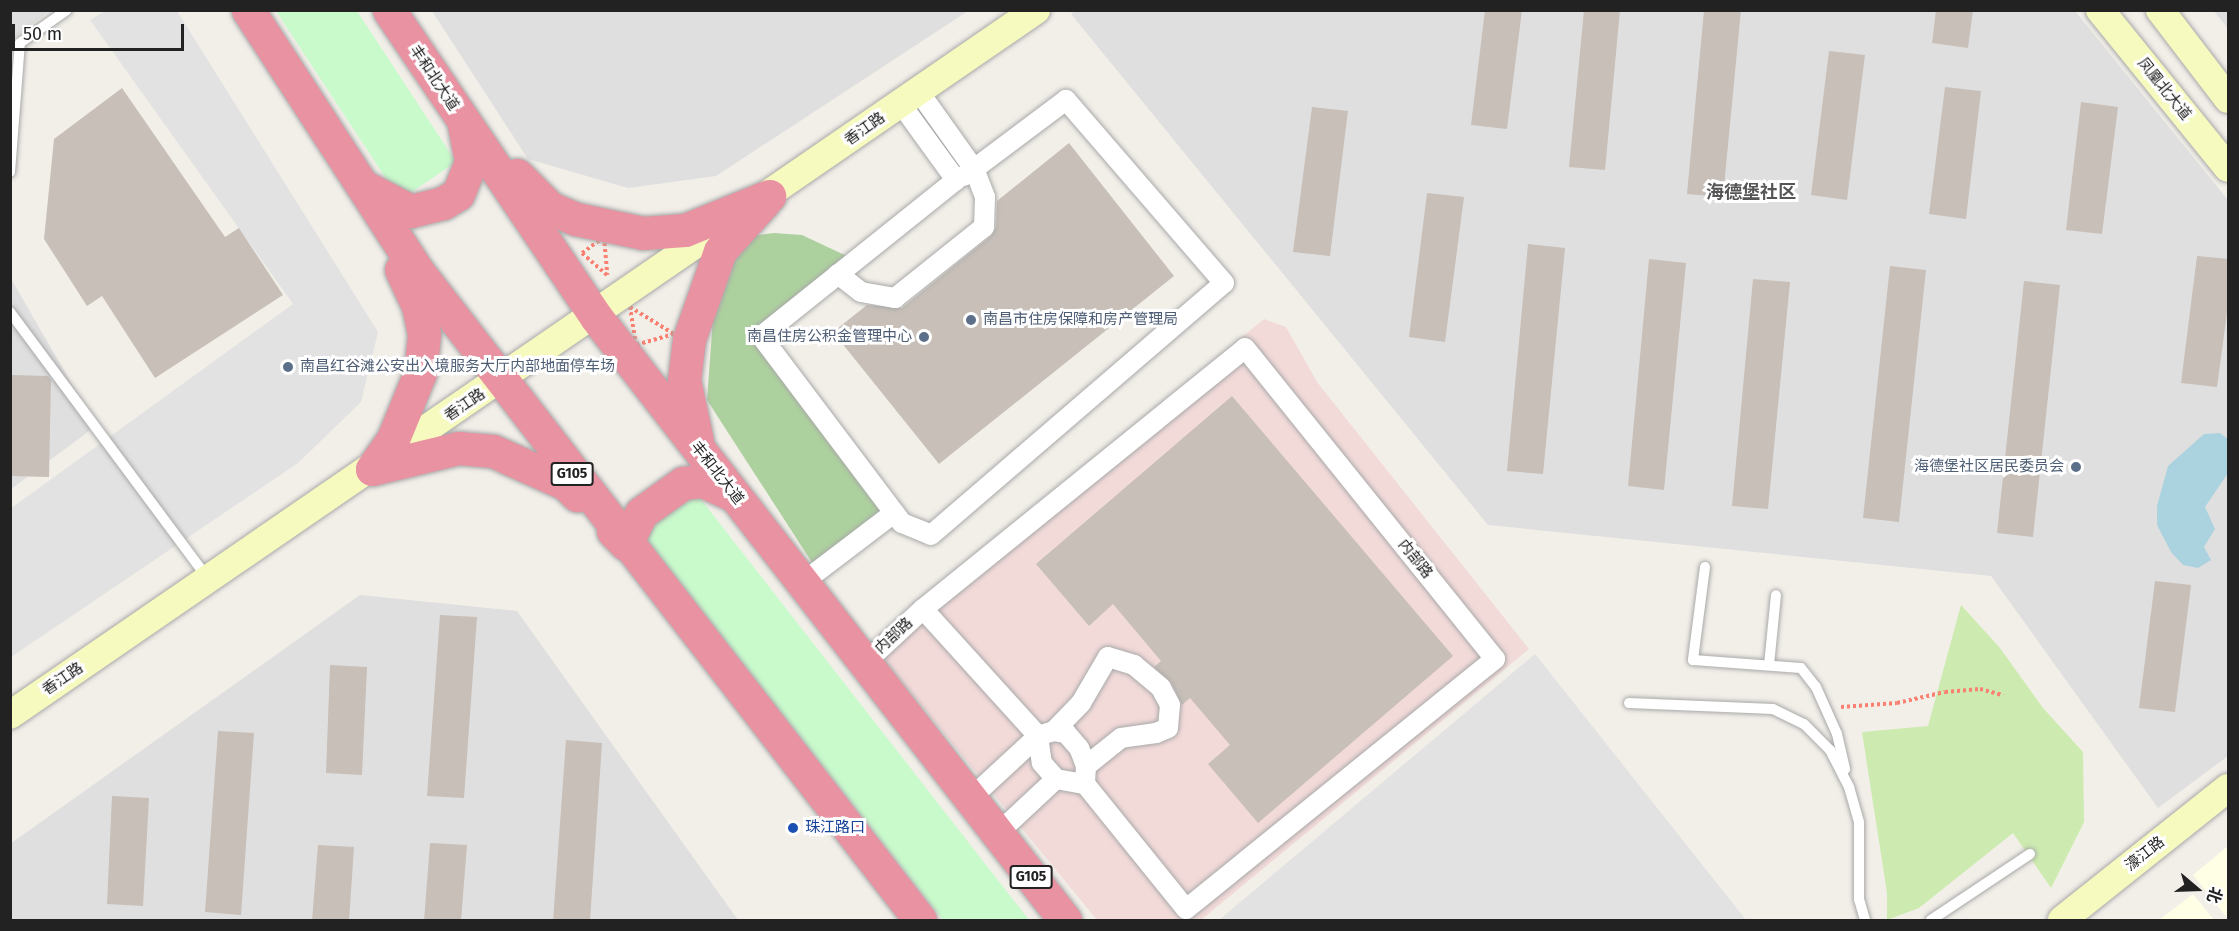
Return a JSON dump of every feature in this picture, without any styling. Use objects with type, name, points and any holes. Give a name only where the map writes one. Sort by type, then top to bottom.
[{"type":"highway","name":"G105","points":[[248,10],[416,268],[500,382],[920,921]]},
{"type":"highway","name":"丰和北大道","points":[[388,10],[596,316],[1065,921]]},
{"type":"highway","points":[[361,184],[389,203],[411,211],[442,202],[458,194],[471,161],[463,120]]},
{"type":"highway","points":[[463,120],[550,207],[594,223],[643,233],[685,230],[769,196]]},
{"type":"highway","points":[[361,184],[418,306],[424,334],[420,373],[408,408],[393,439],[372,469]]},
{"type":"highway","points":[[699,449],[684,380],[689,339],[720,251],[769,196]]},
{"type":"highway","points":[[372,469],[458,448],[493,451],[566,484],[626,544],[641,513],[683,483],[703,481],[735,496]]},
{"type":"main road","name":"香江路","points":[[10,715],[500,382],[1036,10]]},
{"type":"main road","name":"凤凰北大道","points":[[2100,10],[2229,168]]},
{"type":"main road","points":[[2160,10],[2229,99]]},
{"type":"main road","name":"濠江路","points":[[2062,921],[2229,788]]},
{"type":"street","points":[[838,274],[861,292],[895,298],[984,227],[985,197],[974,169],[910,98]]},
{"type":"street","points":[[910,98],[956,180]]},
{"type":"street","points":[[1066,100],[1224,283],[930,535],[898,518],[761,336],[956,180],[974,169],[1066,100]]},
{"type":"street","name":"内部路","points":[[865,663],[922,609],[1245,348],[1495,659],[1186,909],[1086,775],[1080,748],[1066,733],[1046,734],[922,609]]},
{"type":"street","points":[[806,588],[898,518]]},
{"type":"street","points":[[970,799],[1081,703],[1108,657],[1134,665],[1161,688],[1170,705],[1168,728],[1156,733],[1121,738],[1086,775],[1056,779],[997,834]]},
{"type":"street","points":[[1046,734],[1042,763],[1056,779]]},
{"type":"lane","points":[[10,172],[20,43],[67,10]]},
{"type":"lane","points":[[10,312],[209,580]]},
{"type":"lane","points":[[1705,567],[1693,660],[1801,668],[1826,708],[1837,734],[1859,823],[1859,899],[1865,921]]},
{"type":"lane","points":[[1769,666],[1776,595]]},
{"type":"lane","points":[[1629,703],[1773,709],[1804,724],[1830,750],[1849,787]]},
{"type":"lane","points":[[1931,921],[2030,854]]},
{"type":"path","points":[[604,237],[605,256],[607,275],[582,253],[604,237]]},
{"type":"path","points":[[630,307],[639,313],[674,334],[636,345],[630,307]]},
{"type":"path","points":[[1826,708],[1897,703],[1945,692],[1980,689],[2003,695]]},
{"type":"shaded area","points":[[11,10],[49,11],[14,38],[11,64]]},
{"type":"shaded area","points":[[1077,10],[2075,11],[2228,200],[2228,756],[2158,808],[1991,576],[1488,525],[1071,14]]},
{"type":"shaded area","name":"南昌红谷滩公安出入境服务大厅内部地面停车场","points":[[105,11],[177,11],[378,332],[361,402],[298,463],[11,657],[10,509],[293,304],[90,20]]},
{"type":"shaded area","points":[[432,11],[968,11],[716,176],[628,188],[528,159]]},
{"type":"shaded area","points":[[2214,11],[2228,11],[2228,29]]},
{"type":"shaded area","points":[[10,277],[96,426],[11,489],[10,489]]},
{"type":"shaded area","points":[[1264,319],[1286,327],[1317,382],[1529,649],[1201,920],[1097,920],[869,642]]},
{"type":"shaded area","points":[[360,595],[517,611],[738,920],[11,920],[10,844]]},
{"type":"shaded area","points":[[1535,654],[1746,920],[1219,920]]},
{"type":"shaded area","points":[[2228,846],[2228,919],[2193,875]]},
{"type":"shaded area","points":[[2193,894],[2214,920],[2159,920]]},
{"type":"green space","points":[[276,11],[357,11],[456,162],[400,200]]},
{"type":"green space","points":[[774,233],[802,235],[851,258],[754,336],[889,507],[813,564],[707,400],[716,277],[736,238]]},
{"type":"green space","points":[[696,493],[1029,920],[943,920],[641,532]]},
{"type":"green space","points":[[1961,605],[2000,648],[2043,708],[2083,752],[2084,822],[2051,888],[2013,833],[1919,908],[1887,920],[1887,893],[1862,732],[1928,726]]},
{"type":"water","points":[[2220,433],[2228,439],[2228,473],[2205,507],[2215,529],[2204,547],[2211,560],[2198,568],[2183,565],[2171,552],[2157,525],[2157,506],[2168,466],[2204,434]]},
{"type":"building","points":[[1485,10],[1522,10],[1507,129],[1471,125]]},
{"type":"building","points":[[1584,10],[1620,10],[1605,170],[1569,167]]},
{"type":"building","points":[[1704,10],[1741,10],[1723,197],[1687,194]]},
{"type":"building","points":[[1936,10],[1973,10],[1968,48],[1932,43]]},
{"type":"building","points":[[1829,51],[1865,55],[1847,200],[1811,195]]},
{"type":"building","points":[[1945,87],[1981,91],[1966,219],[1929,214]]},
{"type":"building","points":[[122,88],[225,237],[239,228],[283,295],[155,378],[102,296],[87,306],[44,239],[54,139]]},
{"type":"building","points":[[2081,102],[2118,107],[2102,234],[2066,230]]},
{"type":"building","points":[[1312,107],[1348,111],[1330,256],[1293,252]]},
{"type":"building","points":[[1069,143],[1174,276],[939,464],[833,332],[867,305],[902,308],[991,236],[996,227],[997,201]]},
{"type":"building","points":[[1427,193],[1464,197],[1445,342],[1409,337]]},
{"type":"building","points":[[1528,244],[1565,248],[1543,474],[1507,471]]},
{"type":"building","points":[[2197,256],[2229,259],[2229,298],[2217,387],[2181,383]]},
{"type":"building","points":[[1649,259],[1686,263],[1664,490],[1628,486]]},
{"type":"building","points":[[1890,266],[1926,270],[1899,522],[1863,518]]},
{"type":"building","points":[[1753,279],[1790,282],[1768,509],[1732,506]]},
{"type":"building","points":[[2024,281],[2060,285],[2033,537],[1997,533]]},
{"type":"building","points":[[12,375],[48,376],[51,380],[49,477],[10,476]]},
{"type":"building","points":[[1232,396],[1453,656],[1258,823],[1208,764],[1230,745],[1190,698],[1182,705],[1171,682],[1154,667],[1161,661],[1113,604],[1089,626],[1036,564]]},
{"type":"building","points":[[2155,581],[2191,585],[2175,712],[2139,708]]},
{"type":"building","points":[[440,615],[477,617],[464,798],[427,796]]},
{"type":"building","points":[[330,665],[367,667],[362,775],[326,773]]},
{"type":"building","points":[[218,731],[254,733],[241,915],[205,912]]},
{"type":"building","points":[[566,740],[602,743],[590,921],[553,921]]},
{"type":"building","points":[[112,796],[149,798],[143,906],[107,904]]},
{"type":"building","points":[[430,843],[467,845],[461,921],[424,921]]},
{"type":"building","points":[[318,845],[354,847],[349,921],[312,921]]},
{"type":"place","name":"南昌市住房保障和房产管理局","points":[[971,320]]},
{"type":"place","name":"南昌住房公积金管理中心","points":[[924,337]]},
{"type":"place","name":"南昌红谷滩公安出入境服务大厅内部地面停车场","points":[[288,367]]},
{"type":"place","name":"海德堡社区居民委员会","points":[[2076,467]]},
{"type":"place","name":"珠江路口","points":[[793,828]]},
{"type":"district","name":"海德堡社区","points":[[1751,192]]}]
